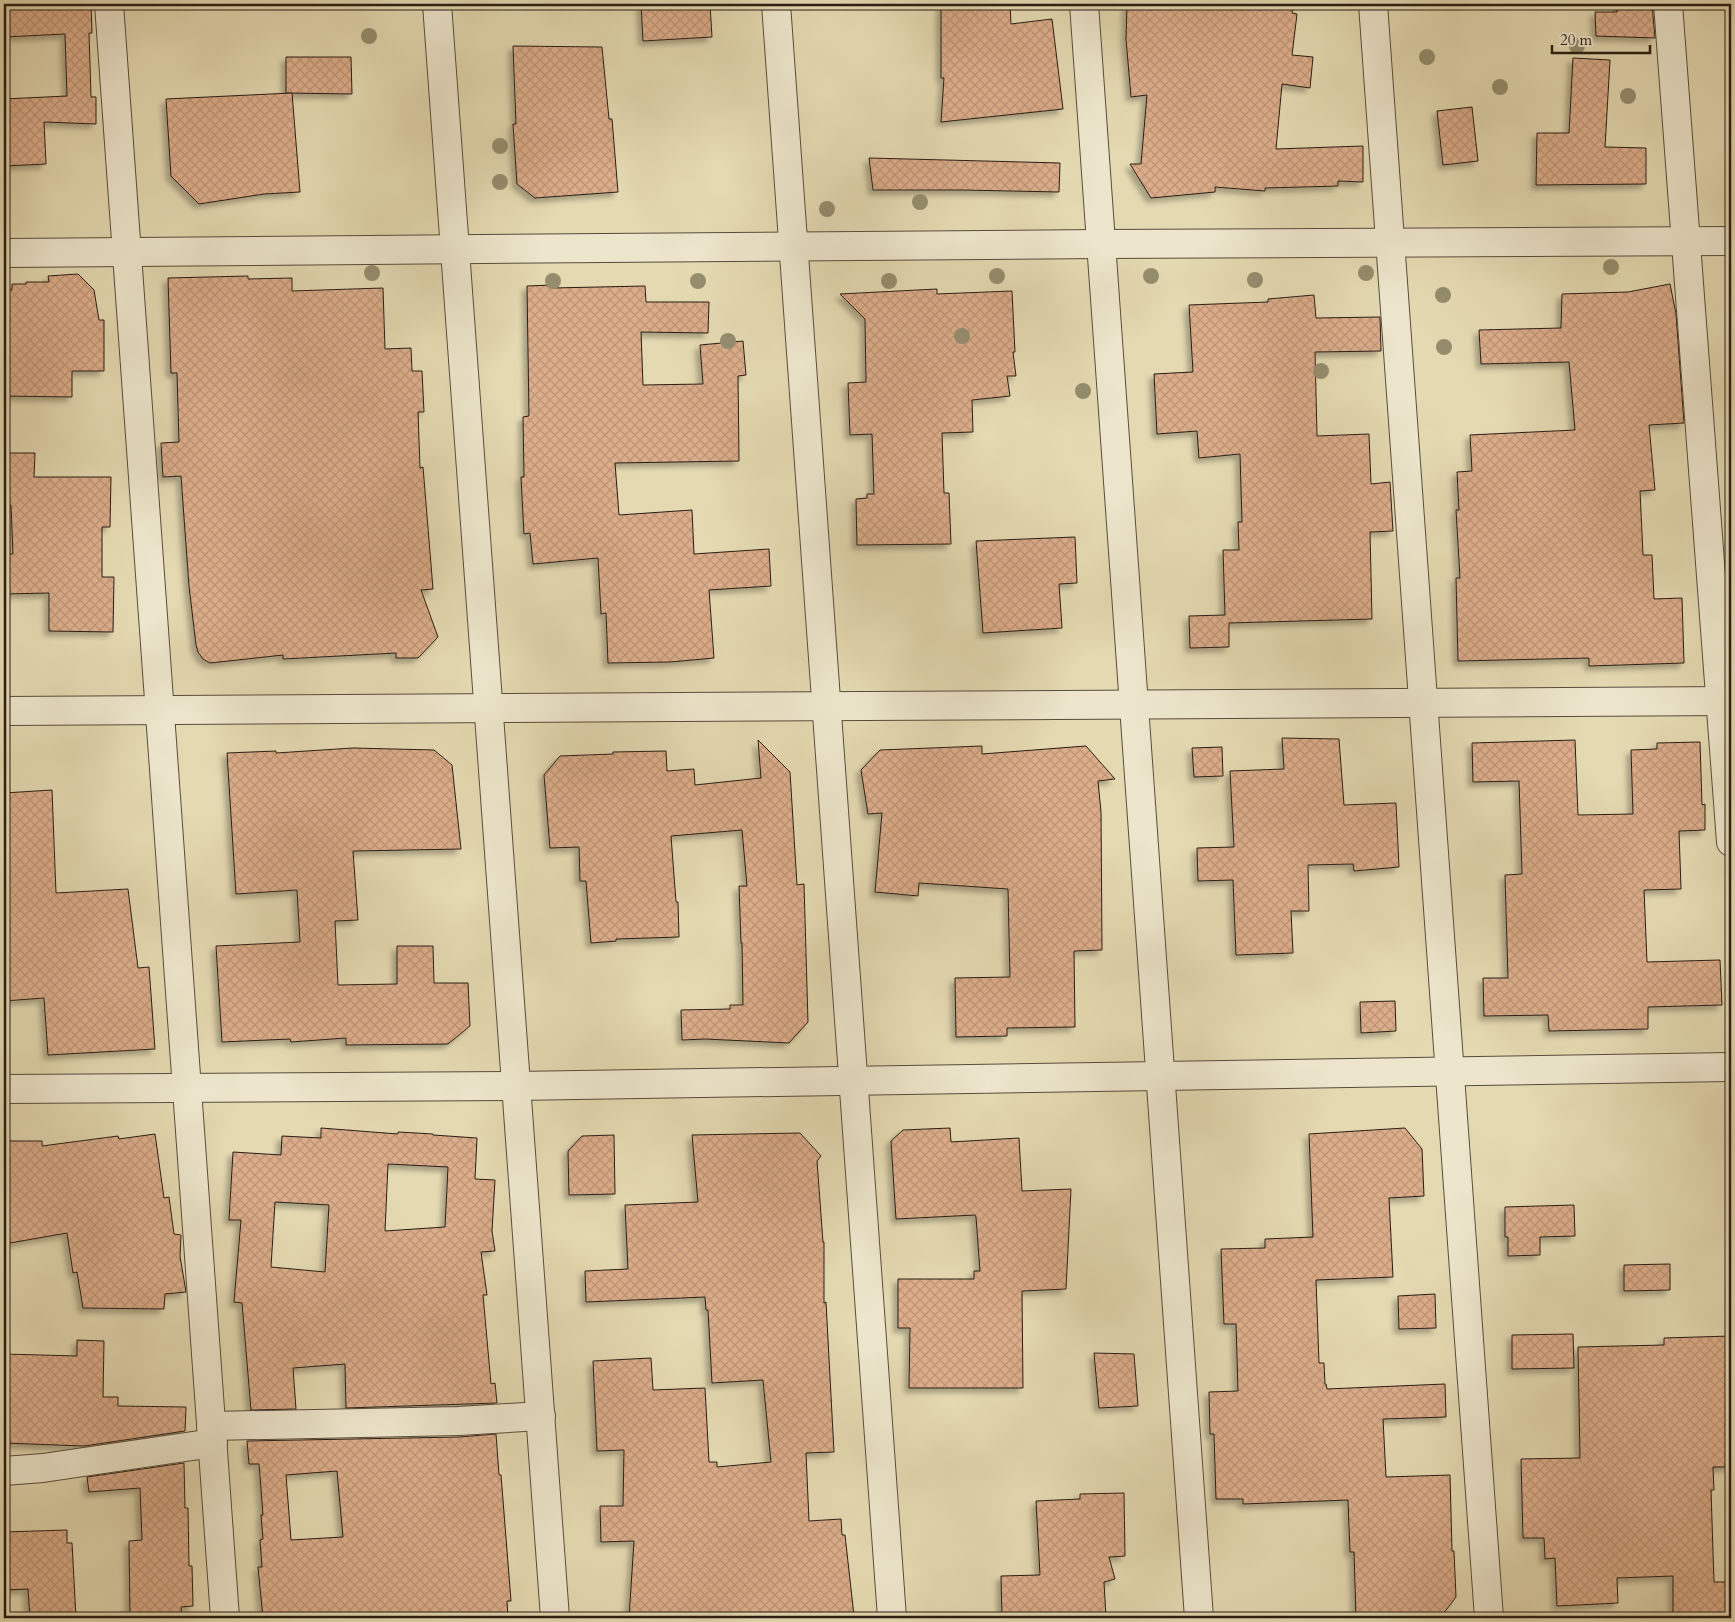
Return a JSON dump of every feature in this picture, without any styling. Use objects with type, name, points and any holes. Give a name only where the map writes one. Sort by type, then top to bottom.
[{"type":"street","points":[[109,4],[225,1618]]},
{"type":"street","points":[[437,4],[555,1618]]},
{"type":"street","points":[[776,4],[892,1618]]},
{"type":"street","points":[[1084,4],[1198,1618]]},
{"type":"street","points":[[1373,4],[1489,1618]]},
{"type":"street","points":[[1668,4],[1686,241],[1726,701],[1731,842]]},
{"type":"street","points":[[4,252],[1731,241]]},
{"type":"street","points":[[4,711],[1726,701]]},
{"type":"street","points":[[4,1089],[516,1086],[1731,1066]]},
{"type":"street","points":[[4,1471],[43,1468],[212,1435],[541,1416]]},
{"type":"building","points":[[4,4],[91,4],[92,33],[89,33],[91,97],[96,97],[96,124],[44,122],[46,164],[4,166],[4,99],[67,96],[65,34],[4,37]]},
{"type":"building","points":[[641,4],[710,4],[712,37],[643,41]]},
{"type":"building","points":[[941,4],[1010,4],[1011,24],[1052,19],[1063,109],[941,122],[944,78],[941,78]]},
{"type":"building","points":[[1127,4],[1293,4],[1292,13],[1297,14],[1292,55],[1313,57],[1310,88],[1282,84],[1276,149],[1363,146],[1363,182],[1338,181],[1338,186],[1265,188],[1265,191],[1215,187],[1215,192],[1151,198],[1130,164],[1141,164],[1147,95],[1131,97],[1126,39]]},
{"type":"building","points":[[1617,4],[1652,4],[1655,38],[1596,36],[1595,12],[1617,12]]},
{"type":"building","points":[[513,46],[602,47],[609,119],[612,119],[618,192],[535,198],[517,184],[513,124],[516,124]]},
{"type":"building","points":[[286,57],[351,57],[352,94],[286,93]]},
{"type":"building","points":[[1573,58],[1610,60],[1605,147],[1646,148],[1646,184],[1536,185],[1537,133],[1569,133]]},
{"type":"building","points":[[292,93],[300,192],[264,194],[199,204],[171,176],[166,99]]},
{"type":"building","points":[[1472,107],[1478,161],[1443,165],[1437,111]]},
{"type":"building","points":[[869,158],[1060,163],[1059,192],[873,190]]},
{"type":"building","points":[[78,274],[94,290],[99,320],[104,320],[104,371],[72,371],[72,397],[4,396],[4,290],[12,290],[12,284],[49,282],[48,276]]},
{"type":"building","points":[[248,276],[248,279],[292,278],[292,291],[383,288],[385,349],[411,348],[412,371],[422,371],[424,412],[418,412],[420,468],[423,467],[433,589],[421,590],[438,637],[418,658],[396,658],[396,653],[283,659],[283,655],[210,663],[203,659],[198,652],[189,586],[181,476],[163,477],[161,443],[179,442],[177,373],[171,373],[168,278]]},
{"type":"building","points":[[1670,284],[1676,314],[1684,423],[1649,425],[1655,490],[1640,491],[1643,555],[1652,555],[1654,599],[1682,598],[1684,663],[1589,666],[1589,658],[1458,661],[1456,578],[1460,578],[1456,510],[1459,510],[1457,472],[1472,471],[1470,435],[1575,430],[1569,362],[1481,364],[1479,330],[1561,328],[1562,294],[1628,292]]},
{"type":"building","points":[[552,285],[552,288],[645,286],[646,302],[709,302],[708,333],[641,332],[643,385],[703,384],[700,345],[743,341],[746,375],[738,376],[739,461],[615,463],[619,515],[692,510],[694,554],[769,549],[771,586],[709,590],[714,658],[670,662],[608,663],[606,613],[601,614],[598,558],[533,564],[530,533],[524,534],[521,477],[524,477],[523,417],[529,416],[527,286]]},
{"type":"building","points":[[937,289],[937,294],[1012,291],[1015,352],[1013,352],[1016,376],[1007,376],[1010,396],[972,400],[973,432],[942,433],[944,493],[949,493],[951,544],[857,545],[856,499],[867,498],[867,494],[874,494],[872,434],[850,435],[848,383],[866,382],[865,319],[840,294]]},
{"type":"building","points":[[1314,295],[1316,318],[1380,317],[1381,351],[1315,352],[1317,436],[1369,434],[1371,484],[1390,482],[1393,531],[1370,532],[1372,619],[1229,623],[1229,647],[1190,648],[1189,616],[1225,615],[1223,550],[1239,550],[1238,522],[1242,522],[1240,454],[1199,458],[1197,431],[1157,434],[1154,374],[1193,372],[1189,305],[1268,302],[1268,299]]},
{"type":"building","points":[[4,453],[35,453],[34,477],[111,477],[110,527],[102,527],[102,577],[114,577],[113,632],[49,631],[49,593],[4,594],[4,554],[13,554],[11,505],[4,505]]},
{"type":"building","points":[[1075,537],[1077,583],[1059,584],[1062,628],[983,633],[976,541]]},
{"type":"building","points":[[1282,738],[1339,739],[1344,805],[1396,803],[1399,867],[1354,871],[1353,864],[1308,865],[1309,911],[1291,911],[1293,953],[1236,955],[1233,880],[1198,881],[1197,848],[1234,847],[1230,771],[1284,769]]},
{"type":"building","points":[[758,740],[790,772],[797,885],[804,884],[808,1022],[789,1043],[705,1039],[682,1040],[681,1010],[730,1009],[730,1005],[743,1005],[739,886],[747,886],[742,830],[671,836],[676,902],[678,902],[679,937],[616,939],[616,941],[591,943],[586,881],[580,881],[579,847],[550,848],[544,775],[560,756],[666,751],[667,771],[694,769],[695,785],[761,778]]},
{"type":"building","points":[[1575,740],[1578,815],[1633,814],[1631,750],[1657,749],[1657,743],[1700,742],[1702,805],[1705,804],[1705,830],[1679,831],[1681,889],[1644,890],[1647,962],[1720,960],[1722,1005],[1648,1007],[1648,1029],[1549,1031],[1548,1015],[1484,1016],[1483,978],[1508,978],[1505,875],[1522,874],[1519,781],[1473,782],[1472,743]]},
{"type":"building","points":[[982,746],[982,754],[1086,746],[1115,779],[1098,781],[1101,812],[1102,950],[1074,951],[1075,1027],[1007,1028],[1007,1036],[956,1037],[955,978],[1010,977],[1008,889],[919,883],[918,896],[875,892],[882,813],[868,814],[861,770],[880,750]]},
{"type":"building","points":[[1222,747],[1223,776],[1194,777],[1192,748]]},
{"type":"building","points":[[353,748],[434,750],[452,765],[461,849],[353,851],[358,920],[335,921],[338,985],[397,984],[397,946],[433,946],[434,983],[468,983],[470,1026],[448,1044],[346,1045],[346,1038],[291,1042],[290,1039],[222,1042],[216,946],[300,942],[297,890],[236,894],[227,753],[276,751],[276,753]]},
{"type":"building","points":[[52,790],[56,893],[128,889],[138,968],[149,967],[155,1049],[48,1055],[44,998],[4,1001],[4,793]]},
{"type":"building","points":[[1395,1001],[1396,1031],[1361,1033],[1360,1002]]},
{"type":"building","points":[[321,1128],[477,1138],[475,1179],[495,1180],[492,1231],[495,1251],[481,1252],[487,1295],[483,1295],[491,1384],[495,1383],[497,1403],[346,1408],[345,1364],[293,1368],[296,1409],[251,1410],[242,1303],[234,1302],[241,1220],[229,1220],[233,1152],[281,1155],[282,1136],[321,1138]],"holes":[[[388,1164],[448,1167],[445,1227],[385,1231]],[[275,1202],[329,1205],[325,1272],[271,1267]]]},
{"type":"building","points":[[950,1128],[951,1142],[1019,1138],[1022,1191],[1071,1189],[1066,1289],[1022,1291],[1023,1388],[909,1388],[910,1328],[898,1328],[898,1279],[974,1279],[974,1271],[980,1271],[975,1215],[896,1219],[891,1141],[903,1130]]},
{"type":"building","points":[[1405,1128],[1422,1149],[1424,1196],[1389,1198],[1393,1277],[1316,1280],[1319,1363],[1324,1363],[1327,1389],[1445,1384],[1446,1417],[1383,1419],[1386,1477],[1450,1475],[1452,1551],[1454,1551],[1456,1597],[1443,1614],[1356,1617],[1354,1552],[1350,1552],[1348,1500],[1243,1504],[1243,1499],[1216,1499],[1214,1434],[1210,1434],[1209,1392],[1238,1391],[1236,1324],[1224,1324],[1221,1249],[1265,1248],[1265,1239],[1313,1237],[1309,1134]]},
{"type":"building","points":[[800,1133],[821,1156],[817,1161],[824,1242],[824,1303],[826,1302],[834,1452],[806,1453],[809,1521],[841,1519],[842,1535],[845,1535],[854,1616],[832,1618],[629,1618],[634,1541],[601,1542],[600,1506],[623,1506],[624,1450],[597,1451],[593,1361],[651,1358],[653,1390],[705,1388],[709,1462],[717,1462],[717,1467],[771,1462],[763,1380],[712,1383],[708,1310],[706,1310],[705,1297],[586,1302],[585,1271],[628,1269],[625,1205],[698,1202],[692,1135]]},
{"type":"building","points":[[155,1134],[164,1198],[169,1197],[174,1234],[181,1235],[180,1256],[186,1292],[165,1294],[164,1309],[83,1308],[77,1272],[73,1273],[67,1233],[4,1244],[4,1141],[42,1141],[42,1146],[118,1136],[119,1139]]},
{"type":"building","points":[[614,1135],[615,1194],[569,1195],[568,1151],[582,1136]]},
{"type":"building","points":[[1574,1205],[1575,1236],[1540,1237],[1540,1255],[1508,1256],[1508,1237],[1505,1237],[1505,1207]]},
{"type":"building","points":[[1670,1264],[1670,1290],[1624,1291],[1624,1265]]},
{"type":"building","points":[[1435,1294],[1436,1328],[1399,1329],[1398,1296]]},
{"type":"building","points":[[1573,1334],[1574,1368],[1512,1369],[1512,1335]]},
{"type":"building","points":[[1731,1336],[1731,1467],[1713,1467],[1714,1490],[1711,1490],[1714,1582],[1731,1582],[1731,1616],[1673,1617],[1673,1576],[1617,1578],[1618,1603],[1557,1606],[1555,1558],[1545,1559],[1544,1538],[1523,1538],[1521,1459],[1580,1458],[1578,1347],[1664,1345],[1664,1338]]},
{"type":"building","points":[[77,1340],[104,1341],[103,1397],[118,1397],[118,1406],[186,1407],[185,1431],[84,1446],[4,1443],[4,1354],[77,1356]]},
{"type":"building","points":[[1094,1353],[1134,1354],[1138,1406],[1099,1408]]},
{"type":"building","points":[[496,1434],[511,1601],[507,1601],[508,1618],[263,1618],[258,1567],[262,1567],[260,1540],[263,1539],[259,1464],[249,1464],[247,1441],[459,1437]],"holes":[[[337,1471],[343,1537],[291,1540],[286,1475]]]},
{"type":"building","points":[[184,1463],[185,1508],[188,1508],[189,1566],[192,1566],[193,1606],[181,1607],[182,1618],[130,1618],[129,1541],[142,1540],[140,1488],[89,1492],[87,1477]]},
{"type":"building","points":[[1124,1493],[1125,1556],[1109,1557],[1115,1579],[1104,1582],[1106,1618],[1002,1618],[1001,1576],[1040,1575],[1036,1501],[1080,1499],[1080,1494]]},
{"type":"building","points":[[67,1530],[67,1543],[72,1543],[76,1618],[30,1618],[28,1589],[4,1590],[4,1532]]}]
